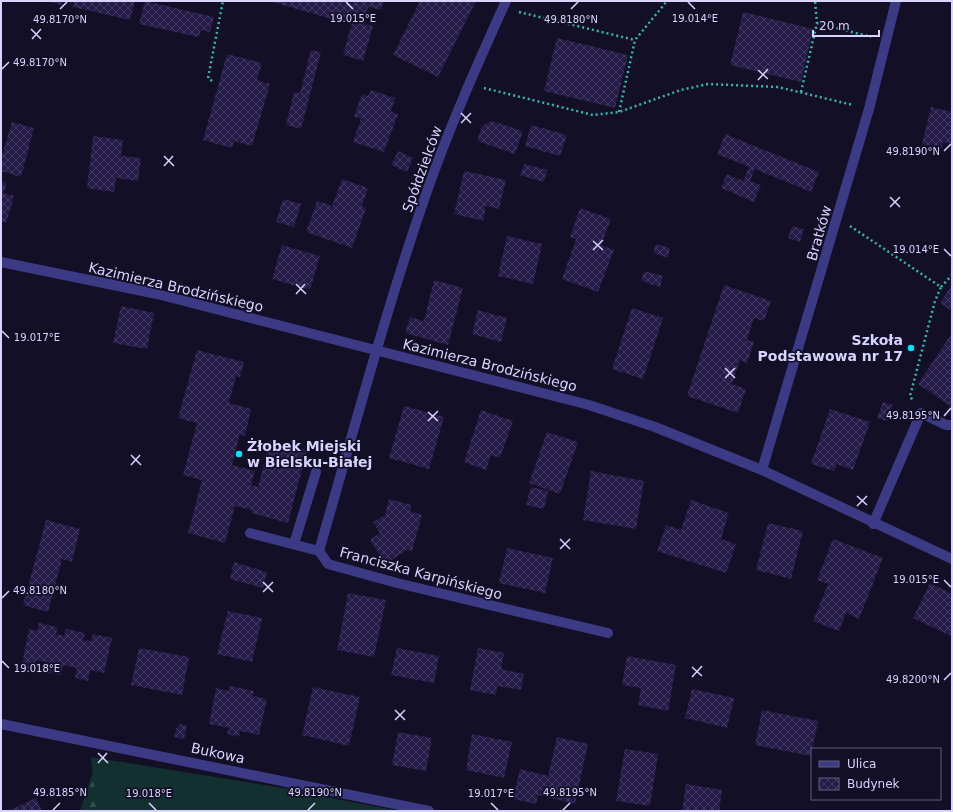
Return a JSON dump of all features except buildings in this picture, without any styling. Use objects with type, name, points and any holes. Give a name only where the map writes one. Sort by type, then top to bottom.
[{"type":"street","name":"Bratków","points":[[762,470],[869,109],[885,40],[896,1]]},
{"type":"street","name":"Spółdzielców","points":[[377,351],[425,197],[468,83],[504,4]]},
{"type":"street","name":"Kazimierza Brodzińskiego","points":[[1,262],[158,294],[589,405],[655,427],[762,470],[873,524],[952,559]]},
{"type":"street","name":"Franciszka Karpińskiego","points":[[377,351],[319,551],[328,564],[405,585],[608,634]]},
{"type":"street","points":[[873,524],[921,413],[946,425],[952,425]]},
{"type":"street","points":[[294,544],[316,472]]},
{"type":"street","points":[[250,533],[319,551]]},
{"type":"street","name":"Bukowa","points":[[1,724],[429,811]]},
{"type":"path","points":[[212,81],[208,78],[223,1]]},
{"type":"path","points":[[619,112],[635,40],[667,1]]},
{"type":"path","points":[[801,92],[817,23],[816,2],[812,1]]},
{"type":"path","points":[[504,4],[635,40]]},
{"type":"path","points":[[817,23],[885,40]]},
{"type":"path","points":[[468,83],[519,98],[593,115],[619,112],[681,90],[708,84],[778,87],[869,109]]},
{"type":"path","points":[[850,226],[941,287]]},
{"type":"path","points":[[921,413],[910,396],[935,301],[941,287],[952,275]]},
{"type":"green space","points":[[91,757],[327,795],[326,797],[399,811],[100,811],[94,787]]},
{"type":"green space","points":[[93,772],[131,811],[80,811]]},
{"type":"place","name":"Szkoła Podstawowa nr 17","points":[[911,348]]},
{"type":"place","name":"Żłobek Miejski w Bielsku-Białej","points":[[239,454]]}]
